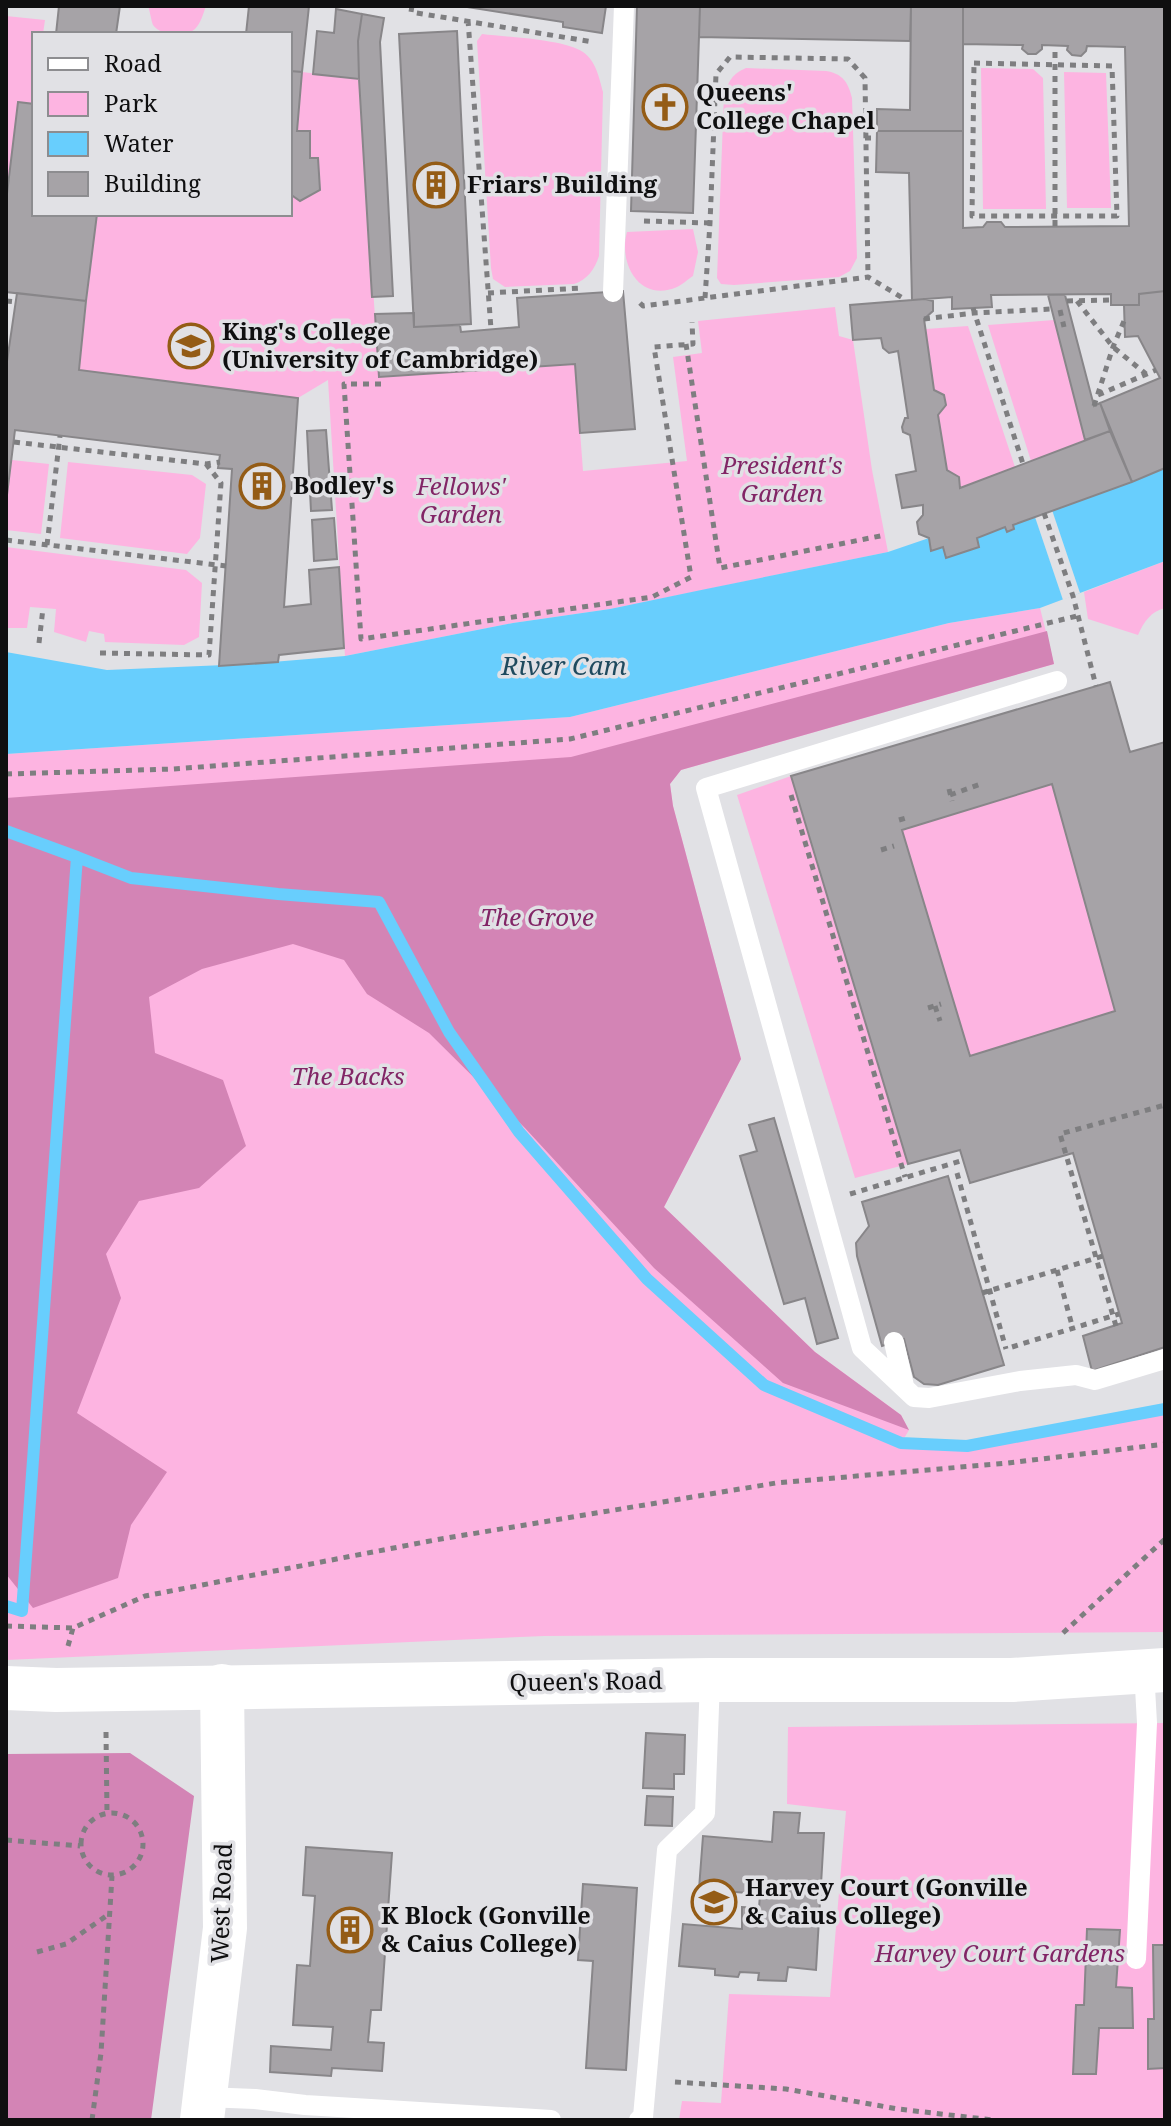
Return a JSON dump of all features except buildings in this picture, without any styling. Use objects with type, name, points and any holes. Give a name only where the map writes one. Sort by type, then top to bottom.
[{"type":"main road","name":"Queen's Road","points":[[6,1688],[56,1690],[710,1680],[1012,1680],[1155,1670]]},
{"type":"main road","name":"West Road","points":[[204,2108],[225,1928],[222,1686]]},
{"type":"lane","points":[[612,289],[624,6]]},
{"type":"lane","points":[[1057,681],[706,788],[862,1348],[914,1397],[929,1398],[1020,1381],[1076,1375],[1095,1380],[1165,1359]]},
{"type":"lane","points":[[894,1342],[904,1386]]},
{"type":"lane","points":[[1136,1959],[1147,1723],[1155,1670]]},
{"type":"lane","points":[[639,2120],[643,2117],[647,2080],[667,1850],[705,1813],[710,1680]]},
{"type":"lane","points":[[204,2108],[255,2099],[304,2113],[551,2120]]},
{"type":"path","points":[[412,6],[411,12],[622,47]]},
{"type":"path","points":[[468,20],[491,329]]},
{"type":"path","points":[[1055,46],[1055,226]]},
{"type":"path","points":[[705,298],[716,74],[730,57],[848,59],[865,78],[868,277]]},
{"type":"path","points":[[974,63],[1055,66],[1112,66],[1117,216],[972,216],[974,63]]},
{"type":"path","points":[[865,138],[877,138]]},
{"type":"path","points":[[615,220],[710,223]]},
{"type":"path","points":[[488,293],[612,289],[626,285],[643,306],[868,277],[906,300]]},
{"type":"path","points":[[1067,301],[1111,300]]},
{"type":"path","points":[[6,301],[16,302]]},
{"type":"path","points":[[1077,301],[1113,347],[1146,374]]},
{"type":"path","points":[[924,319],[973,310],[1051,309]]},
{"type":"path","points":[[973,310],[1023,464]]},
{"type":"path","points":[[1060,310],[1064,327]]},
{"type":"path","points":[[1094,406],[1124,321]]},
{"type":"path","points":[[381,384],[344,384],[361,639],[652,597],[691,577],[654,347],[693,344],[692,322]]},
{"type":"path","points":[[686,344],[720,568],[885,535]]},
{"type":"path","points":[[1097,396],[1156,370]]},
{"type":"path","points":[[47,545],[60,436]]},
{"type":"path","points":[[14,442],[206,464],[220,462]]},
{"type":"path","points":[[100,653],[209,655],[221,483],[206,464]]},
{"type":"path","points":[[1044,513],[1073,596],[1096,686]]},
{"type":"path","points":[[6,540],[226,566]]},
{"type":"path","points":[[39,643],[43,608]]},
{"type":"path","points":[[6,774],[173,769],[570,739],[1077,616]]},
{"type":"path","points":[[782,765],[905,1177]]},
{"type":"path","points":[[950,795],[981,784]]},
{"type":"path","points":[[899,820],[909,817]]},
{"type":"path","points":[[881,850],[894,846]]},
{"type":"path","points":[[935,1006],[940,1021]]},
{"type":"path","points":[[1116,1326],[1116,1315],[1060,1134],[1165,1105]]},
{"type":"path","points":[[822,1203],[964,1160]]},
{"type":"path","points":[[957,1173],[1003,1350],[1116,1315]]},
{"type":"path","points":[[986,1292],[1099,1257]]},
{"type":"path","points":[[1057,1270],[1073,1329]]},
{"type":"path","points":[[6,1626],[73,1628],[145,1596],[435,1540],[776,1483],[1008,1463],[1165,1444]]},
{"type":"path","points":[[1070,1626],[1165,1539]]},
{"type":"path","points":[[107,1723],[107,1813]]},
{"type":"path","points":[[107,1813],[127,1817],[135,1823],[143,1841],[139,1861],[132,1869],[112,1876],[87,1864],[80,1846],[84,1829],[97,1816],[107,1813]]},
{"type":"path","points":[[6,1840],[80,1846]]},
{"type":"path","points":[[92,2120],[101,2053],[112,1876]]},
{"type":"path","points":[[37,1952],[66,1944],[109,1913]]},
{"type":"path","points":[[647,2080],[786,2089],[898,2109],[993,2120]]},
{"type":"green space","points":[[148,6],[206,6],[191,32],[164,32],[153,25]]},
{"type":"green space","points":[[6,16],[45,20],[43,32],[32,32],[32,104],[18,102],[6,184]]},
{"type":"green space","points":[[482,34],[549,41],[574,48],[591,60],[596,70],[603,92],[599,256],[590,273],[574,284],[505,287],[493,279],[477,41]]},
{"type":"green space","points":[[746,68],[832,72],[849,87],[852,98],[857,258],[850,271],[839,277],[734,285],[721,284],[717,278],[724,94],[732,78]]},
{"type":"green space","points":[[981,68],[1033,69],[1043,78],[1046,209],[983,209]]},
{"type":"green space","points":[[302,72],[359,79],[379,377],[575,364],[583,471],[687,461],[673,357],[702,353],[698,321],[835,307],[839,336],[853,340],[872,470],[888,552],[610,609],[513,623],[345,656],[328,380],[298,398],[79,370],[97,216],[292,216],[292,195],[301,201],[320,189],[310,158],[310,132],[297,131]]},
{"type":"green space","points":[[1064,72],[1106,73],[1111,208],[1067,208]]},
{"type":"green space","points":[[693,229],[698,252],[693,276],[679,286],[664,291],[652,290],[635,278],[626,256],[627,232]]},
{"type":"green space","points":[[1054,320],[1085,440],[1031,461],[988,325]]},
{"type":"green space","points":[[968,326],[1015,467],[960,488],[959,477],[947,470],[938,415],[946,405],[944,395],[934,390],[926,329]]},
{"type":"green space","points":[[12,460],[49,464],[41,534],[6,530]]},
{"type":"green space","points":[[68,462],[192,475],[206,484],[200,538],[187,554],[60,538]]},
{"type":"green space","points":[[6,547],[186,570],[202,583],[199,637],[184,645],[105,642],[104,634],[89,631],[86,642],[54,632],[56,609],[30,607],[27,628],[6,628]]},
{"type":"green space","points":[[1165,561],[1165,608],[1148,618],[1138,635],[1088,619],[1084,592]]},
{"type":"green space","name":"The Backs","points":[[1040,608],[1054,664],[681,770],[670,784],[673,806],[741,1059],[664,1207],[815,1352],[901,1415],[909,1430],[903,1440],[967,1444],[1165,1408],[1165,1632],[544,1636],[6,1660],[6,754],[570,717],[949,623]]},
{"type":"green space","name":"The Grove","points":[[1047,631],[1054,664],[681,770],[670,784],[673,806],[741,1059],[664,1207],[815,1352],[901,1415],[909,1430],[783,1383],[654,1268],[525,1128],[429,1033],[367,994],[344,960],[293,944],[202,969],[149,997],[155,1053],[223,1080],[246,1146],[199,1188],[139,1201],[106,1254],[121,1298],[77,1413],[167,1472],[131,1525],[118,1578],[33,1608],[6,1574],[6,798],[571,757]]},
{"type":"green space","points":[[791,776],[908,1164],[855,1178],[737,795]]},
{"type":"green space","points":[[1052,784],[1115,1011],[970,1056],[902,830]]},
{"type":"green space","name":"Harvey Court Gardens","points":[[1165,1723],[1165,2120],[679,2120],[682,2101],[721,2103],[729,1994],[830,1997],[846,1811],[787,1804],[788,1727]]},
{"type":"green space","points":[[130,1753],[194,1796],[151,2120],[6,2120],[6,1754]]},
{"type":"water","name":"River Cam","points":[[1165,468],[1165,561],[1040,608],[949,623],[570,717],[6,754],[6,652],[107,670],[345,656],[513,623],[610,609],[888,552],[929,538],[931,550],[943,547],[946,557],[979,547],[977,538],[1005,527],[1007,531],[1013,525]]},
{"type":"pier","points":[[1052,510],[1080,593],[1063,600],[1035,517]]},
{"type":"waterway","points":[[6,831],[77,857],[22,1611],[6,1606]]},
{"type":"waterway","points":[[77,857],[131,878],[379,902],[449,1032],[519,1132],[647,1279],[764,1385],[901,1443],[967,1446],[1165,1409]]},
{"type":"place","name":"Queens' College Chapel","points":[[665,107]]},
{"type":"place","name":"Friars' Building","points":[[436,185]]},
{"type":"place","name":"King's College (University of Cambridge)","points":[[191,346]]},
{"type":"place","name":"Bodley's","points":[[262,486]]},
{"type":"place","name":"Harvey Court (Gonville & Caius College)","points":[[714,1902]]},
{"type":"place","name":"K Block (Gonville & Caius College)","points":[[350,1930]]},
{"type":"park label","name":"President's Garden","points":[[782,480]]},
{"type":"park label","name":"Fellows' Garden","points":[[461,501]]}]
